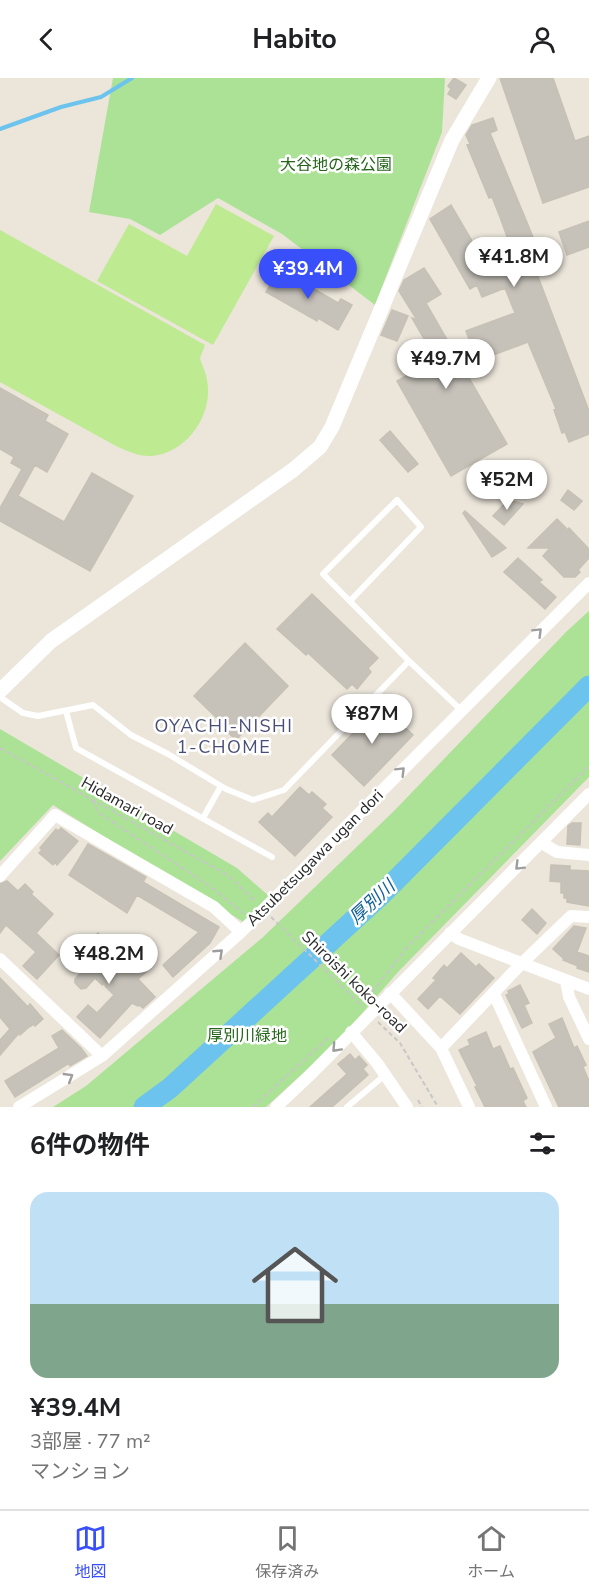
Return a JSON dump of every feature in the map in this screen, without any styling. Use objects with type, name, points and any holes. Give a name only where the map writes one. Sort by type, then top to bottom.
[{"type":"street","points":[[0,691],[51,641],[293,470],[320,447],[332,427],[452,140],[489,78]]},
{"type":"street","name":"Atsubetsugawa ugan dori","points":[[18,1107],[102,1056],[241,932],[589,583]]},
{"type":"street","points":[[276,1107],[589,794]]},
{"type":"street","points":[[0,876],[55,815],[214,907],[241,932]]},
{"type":"street","points":[[542,843],[557,852],[589,855]]},
{"type":"street","points":[[441,1048],[521,964],[571,916],[589,917]]},
{"type":"street","points":[[450,933],[459,939],[521,964],[589,989]]},
{"type":"street","points":[[0,959],[102,1056]]},
{"type":"street","points":[[566,981],[569,997],[589,1039]]},
{"type":"street","points":[[390,993],[441,1048],[469,1107]]},
{"type":"street","points":[[494,994],[546,1107]]},
{"type":"street","points":[[351,1032],[385,1075],[406,1107]]},
{"type":"lane","points":[[350,601],[421,527],[397,500],[323,574],[409,661],[461,710]]},
{"type":"lane","points":[[0,697],[23,713],[38,716],[93,705],[130,735],[168,754],[221,786],[253,800],[284,790],[409,661]]},
{"type":"lane","points":[[66,711],[76,748],[272,856]]},
{"type":"lane","points":[[203,818],[221,786]]},
{"type":"lane","points":[[347,1107],[385,1075]]},
{"type":"path","name":"Hidamari road","points":[[0,748],[229,876],[241,888]]},
{"type":"path","points":[[362,1006],[408,946],[589,766]]},
{"type":"path","points":[[92,800],[99,813],[211,886],[252,920]]},
{"type":"path","name":"Shiroishi koko-road","points":[[290,935],[365,1009]]},
{"type":"path","name":"Shiroishi koko-road","points":[[374,1017],[400,1043],[438,1107]]},
{"type":"path","points":[[253,1107],[330,1036]]},
{"type":"green space","name":"大谷地の森公園","points":[[113,78],[445,78],[442,132],[375,305],[282,234],[218,198],[160,235],[130,219],[89,212]]},
{"type":"green space","points":[[216,204],[274,236],[213,345],[97,281],[129,224],[187,256]]},
{"type":"green space","points":[[0,230],[205,345],[200,358],[207,380],[206,406],[202,418],[187,440],[165,453],[147,456],[134,453],[116,446],[0,382]]},
{"type":"green space","name":"厚別川緑地","points":[[589,611],[589,777],[398,972],[337,1042],[266,1107],[53,1107],[86,1086],[262,938],[394,811]]},
{"type":"green space","points":[[0,729],[237,868],[270,897],[245,923],[53,805],[0,861]]},
{"type":"building","points":[[454,78],[466,85],[456,99],[448,94],[451,89],[448,86]]},
{"type":"building","points":[[500,78],[553,78],[575,141],[589,136],[589,187],[543,203]]},
{"type":"building","points":[[493,118],[497,130],[490,133],[535,242],[529,245],[540,273],[537,274],[589,411],[589,434],[569,442],[565,432],[562,433],[554,410],[556,409],[528,342],[477,361],[466,331],[515,313],[505,288],[482,297],[477,285],[470,289],[430,219],[451,205],[492,275],[515,267],[516,262],[500,217],[492,197],[489,198],[467,145],[470,144],[466,135],[472,125]]},
{"type":"building","points":[[589,221],[589,247],[567,255],[559,232]]},
{"type":"building","points":[[424,268],[441,294],[426,303],[507,444],[451,476],[397,381],[436,359],[412,318],[417,320],[399,291],[404,280]]},
{"type":"building","points":[[280,269],[338,303],[341,299],[352,305],[338,330],[318,318],[317,321],[266,292]]},
{"type":"building","points":[[392,310],[408,316],[397,341],[381,335]]},
{"type":"building","points":[[0,388],[48,415],[45,421],[68,434],[47,472],[35,465],[18,496],[64,522],[92,473],[133,496],[90,571],[0,521],[0,508],[22,469],[11,463],[14,457],[0,449]]},
{"type":"building","points":[[390,431],[418,464],[408,472],[380,440]]},
{"type":"building","points":[[568,490],[582,501],[574,510],[561,500]]},
{"type":"building","points":[[508,500],[523,504],[504,525],[493,516]]},
{"type":"building","points":[[465,511],[506,548],[492,557],[463,513]]},
{"type":"building","points":[[557,519],[589,549],[589,558],[575,577],[564,577],[543,556],[550,548],[528,548]]},
{"type":"building","points":[[518,558],[542,580],[539,582],[556,597],[545,609],[504,572]]},
{"type":"building","points":[[312,594],[378,658],[368,668],[371,672],[357,689],[352,684],[347,689],[308,653],[306,655],[277,629]]},
{"type":"building","points":[[245,643],[288,686],[236,740],[194,696]]},
{"type":"building","points":[[381,704],[413,735],[364,786],[332,755]]},
{"type":"building","points":[[300,787],[309,795],[312,792],[326,804],[322,808],[332,817],[295,856],[259,822],[268,813],[272,817]]},
{"type":"building","points":[[572,823],[581,823],[580,845],[567,844],[568,826]]},
{"type":"building","points":[[61,828],[78,841],[57,865],[55,862],[53,865],[39,853],[42,850],[40,848],[56,829],[58,831]]},
{"type":"building","points":[[88,844],[146,877],[143,882],[219,927],[210,943],[173,977],[163,965],[199,932],[137,895],[127,913],[69,875]]},
{"type":"building","points":[[551,865],[570,866],[570,870],[589,871],[589,906],[567,902],[564,893],[561,893],[561,882],[550,881]]},
{"type":"building","points":[[7,881],[18,891],[25,884],[33,892],[31,894],[53,914],[36,933],[59,955],[37,979],[23,966],[36,952],[6,925],[0,933],[0,884]]},
{"type":"building","points":[[532,909],[546,923],[537,934],[522,920]]},
{"type":"building","points":[[574,926],[586,928],[577,952],[589,956],[589,972],[563,960],[553,949]]},
{"type":"building","points":[[98,933],[111,946],[99,960],[114,973],[133,956],[147,971],[138,979],[155,997],[143,1008],[132,1003],[100,1038],[77,1017],[88,1005],[97,1013],[114,995],[105,986],[108,983],[102,985],[95,978],[86,988],[81,989],[75,983],[75,979],[83,970],[72,956],[88,939],[93,939]]},
{"type":"building","points":[[461,953],[476,967],[479,964],[494,978],[460,1014],[440,996],[428,1009],[418,999],[436,980],[433,978],[444,965],[447,968]]},
{"type":"building","points":[[0,978],[28,1007],[30,1004],[43,1019],[20,1035],[19,1033],[0,1055],[0,1040],[10,1029],[0,1017]]},
{"type":"building","points":[[520,985],[529,1003],[524,1005],[532,1023],[522,1028],[506,995],[509,994],[508,991]]},
{"type":"building","points":[[562,1018],[574,1048],[577,1046],[586,1065],[583,1067],[589,1081],[589,1107],[559,1107],[533,1052],[556,1038],[549,1024]]},
{"type":"building","points":[[62,1030],[87,1056],[70,1066],[69,1063],[15,1097],[5,1081],[59,1048],[52,1036]]},
{"type":"building","points":[[486,1032],[493,1049],[500,1046],[510,1069],[513,1068],[527,1098],[523,1101],[526,1107],[485,1107],[459,1050],[470,1045],[468,1040]]},
{"type":"building","points":[[350,1054],[355,1060],[359,1056],[367,1065],[363,1069],[368,1075],[332,1107],[310,1107],[347,1074],[338,1064]]},
{"type":"waterway","points":[[0,129],[61,107],[101,97],[132,78]]},
{"type":"waterway","name":"厚別川","points":[[144,1107],[170,1088],[381,895],[589,686]]},
{"type":"district","name":"OYACHI-NISHI 1-CHOME","points":[[224,736]]}]
